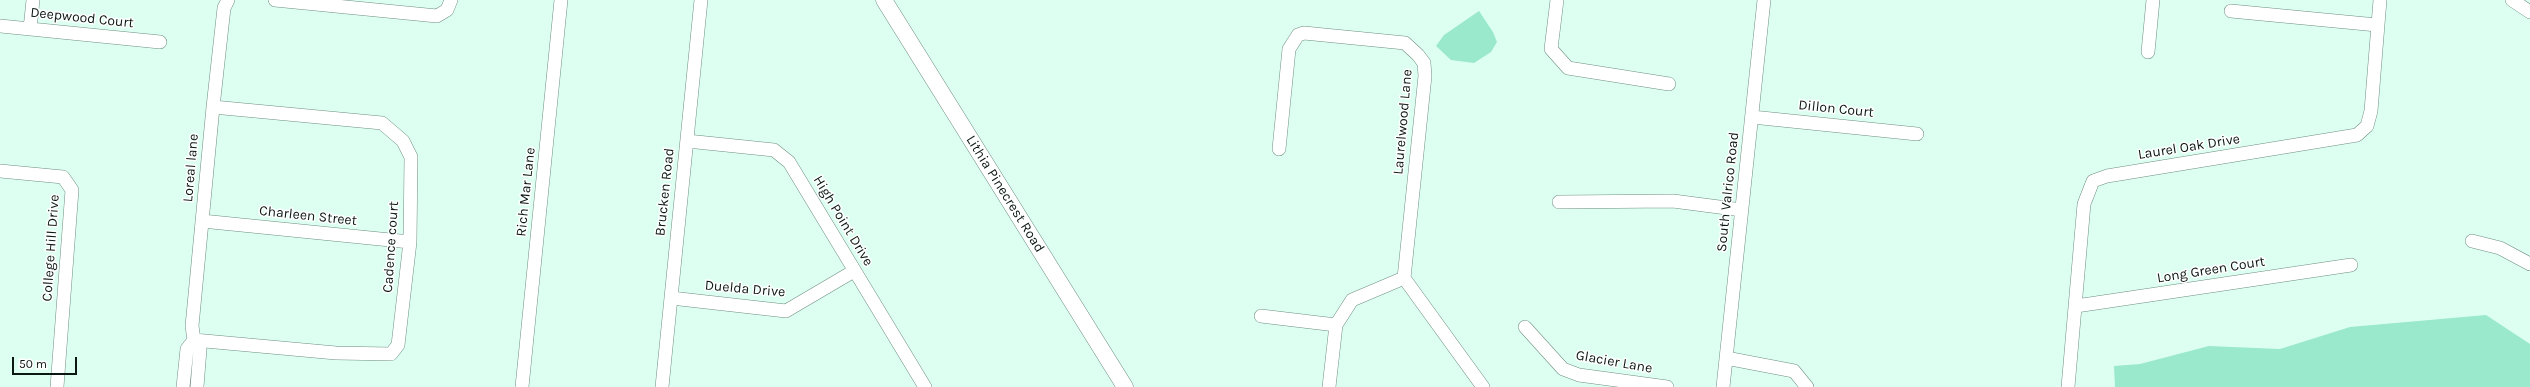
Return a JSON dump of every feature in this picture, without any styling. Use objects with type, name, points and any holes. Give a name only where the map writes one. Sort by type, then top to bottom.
[{"type":"main road","name":"Lithia Pinecrest Road","points":[[884,0],[1125,387]]},
{"type":"street","points":[[30,29],[33,0]]},
{"type":"street","name":"Loreal lane","points":[[197,387],[191,371],[187,349],[194,340],[192,326],[213,107],[224,8],[228,0]]},
{"type":"street","points":[[275,0],[437,16],[447,10],[451,0]]},
{"type":"street","name":"Rich Mar Lane","points":[[522,387],[561,0]]},
{"type":"street","name":"Brucken Road","points":[[662,387],[701,0]]},
{"type":"street","points":[[1557,0],[1552,50],[1568,68],[1669,84]]},
{"type":"street","name":"South Valrico Road","points":[[1723,387],[1764,0]]},
{"type":"street","points":[[2148,52],[2153,0]]},
{"type":"street","name":"Laurel Oak Drive","points":[[2068,387],[2084,204],[2093,181],[2107,176],[2357,135],[2367,126],[2371,111],[2380,0]]},
{"type":"street","points":[[2512,0],[2530,12]]},
{"type":"street","points":[[2231,11],[2377,25]]},
{"type":"street","name":"Deepwood Court","points":[[0,26],[160,42]]},
{"type":"street","name":"Laurelwood Lane","points":[[1279,149],[1289,49],[1298,36],[1304,33],[1405,43],[1414,50],[1424,63],[1425,76],[1404,278]]},
{"type":"street","name":"Cadence court","points":[[194,340],[336,354],[392,354],[398,345],[410,242],[411,157],[403,141],[382,123],[213,107]]},
{"type":"street","name":"Dillon Court","points":[[1752,117],[1917,134]]},
{"type":"street","name":"High Point Drive","points":[[687,141],[774,150],[789,162],[925,387]]},
{"type":"street","name":"College Hill Drive","points":[[0,171],[63,177],[72,190],[57,387]]},
{"type":"street","points":[[1559,202],[1674,201],[1742,210]]},
{"type":"street","name":"Charleen Street","points":[[202,221],[410,242]]},
{"type":"street","points":[[2472,241],[2500,248],[2530,264]]},
{"type":"street","name":"Long Green Court","points":[[2076,306],[2351,265]]},
{"type":"street","name":"Duelda Drive","points":[[671,298],[786,311],[854,271]]},
{"type":"street","points":[[1329,387],[1336,325],[1352,300],[1404,278],[1483,387]]},
{"type":"street","points":[[1261,316],[1336,325]]},
{"type":"street","name":"Glacier Lane","points":[[1525,327],[1563,369],[1579,375],[1667,387]]},
{"type":"street","points":[[1726,358],[1794,371],[1807,387]]},
{"type":"street","name":"Loreal lane","points":[[183,387],[191,371]]},
{"type":"green space","points":[[1479,11],[1493,32],[1497,42],[1491,52],[1474,63],[1451,60],[1436,46],[1444,35]]},
{"type":"green space","points":[[2486,315],[2530,344],[2530,387],[2115,387],[2114,366],[2140,364],[2209,346],[2280,349],[2350,327]]}]
